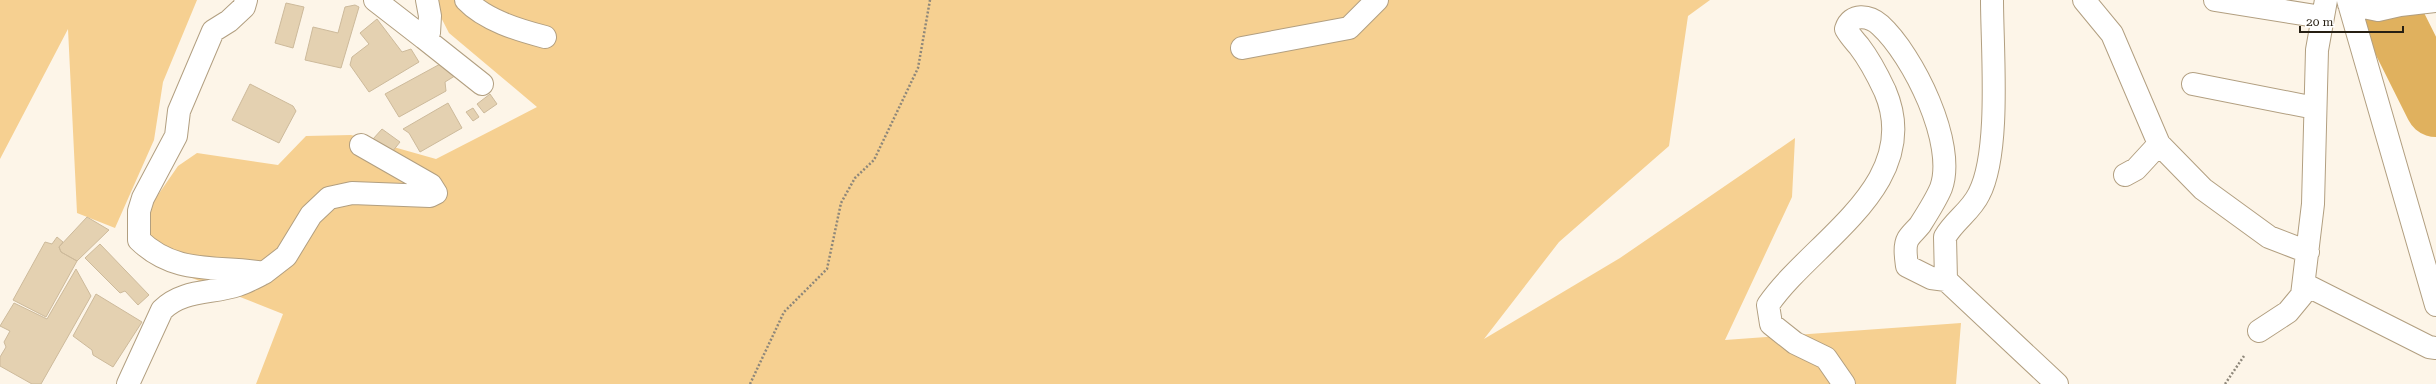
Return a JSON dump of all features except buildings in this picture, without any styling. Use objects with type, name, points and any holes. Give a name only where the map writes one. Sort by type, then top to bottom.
[{"type":"street","points":[[246,0],[244,7],[229,21],[213,32],[178,111],[176,136],[143,198],[139,212],[138,230],[139,240],[160,257],[193,268],[245,270],[264,273]]},
{"type":"street","points":[[375,0],[482,84]]},
{"type":"street","points":[[424,38],[429,33],[430,16],[427,0]]},
{"type":"street","points":[[466,0],[484,14],[545,37]]},
{"type":"street","points":[[1242,48],[1349,28],[1377,0]]},
{"type":"street","points":[[1946,280],[1945,237],[1973,205],[1980,193],[1988,171],[1992,134],[1992,0]]},
{"type":"street","points":[[2084,0],[2112,34],[2159,144],[2203,189],[2215,198],[2269,237],[2308,252]]},
{"type":"street","points":[[2215,0],[2324,9],[2317,50],[2312,204],[2308,252],[2302,295],[2296,304],[2259,331]]},
{"type":"street","points":[[2349,2],[2378,10],[2400,4],[2436,1]]},
{"type":"street","points":[[2349,2],[2436,305]]},
{"type":"street","points":[[1844,384],[1826,358],[1795,343],[1771,324],[1768,315],[1768,306],[1802,264],[1856,212],[1886,169],[1891,156],[1894,137],[1890,107],[1885,91],[1874,69],[1846,29],[1849,22],[1855,18],[1862,17],[1879,24],[1895,41],[1915,72],[1940,135],[1945,165],[1941,187],[1919,226],[1908,239],[1906,248],[1907,266],[1931,278],[1946,280],[2057,384]]},
{"type":"street","points":[[2193,84],[2315,108]]},
{"type":"street","points":[[2125,175],[2136,169],[2159,144]]},
{"type":"street","points":[[128,384],[162,310],[171,301],[187,295],[238,285],[264,273],[286,256],[311,215],[329,198],[352,192],[430,196],[436,193],[431,185],[361,145]]},
{"type":"street","points":[[2304,284],[2429,347],[2436,348]]},
{"type":"path","points":[[750,384],[784,312],[827,269],[841,203],[856,178],[874,160],[918,68],[930,0]]},
{"type":"path","points":[[2225,384],[2259,331]]},
{"type":"shaded area","points":[[0,0],[197,0],[163,82],[154,140],[115,228],[77,213],[68,29],[0,159]]},
{"type":"shaded area","points":[[432,0],[1710,0],[1688,16],[1669,146],[1559,242],[1484,339],[1620,258],[1795,138],[1792,197],[1725,340],[1961,323],[1956,384],[256,384],[283,314],[187,276],[150,236],[151,205],[178,166],[197,153],[278,165],[306,136],[351,135],[436,159],[537,107],[449,33]]},
{"type":"waterway","points":[[2383,0],[2436,106]]}]
